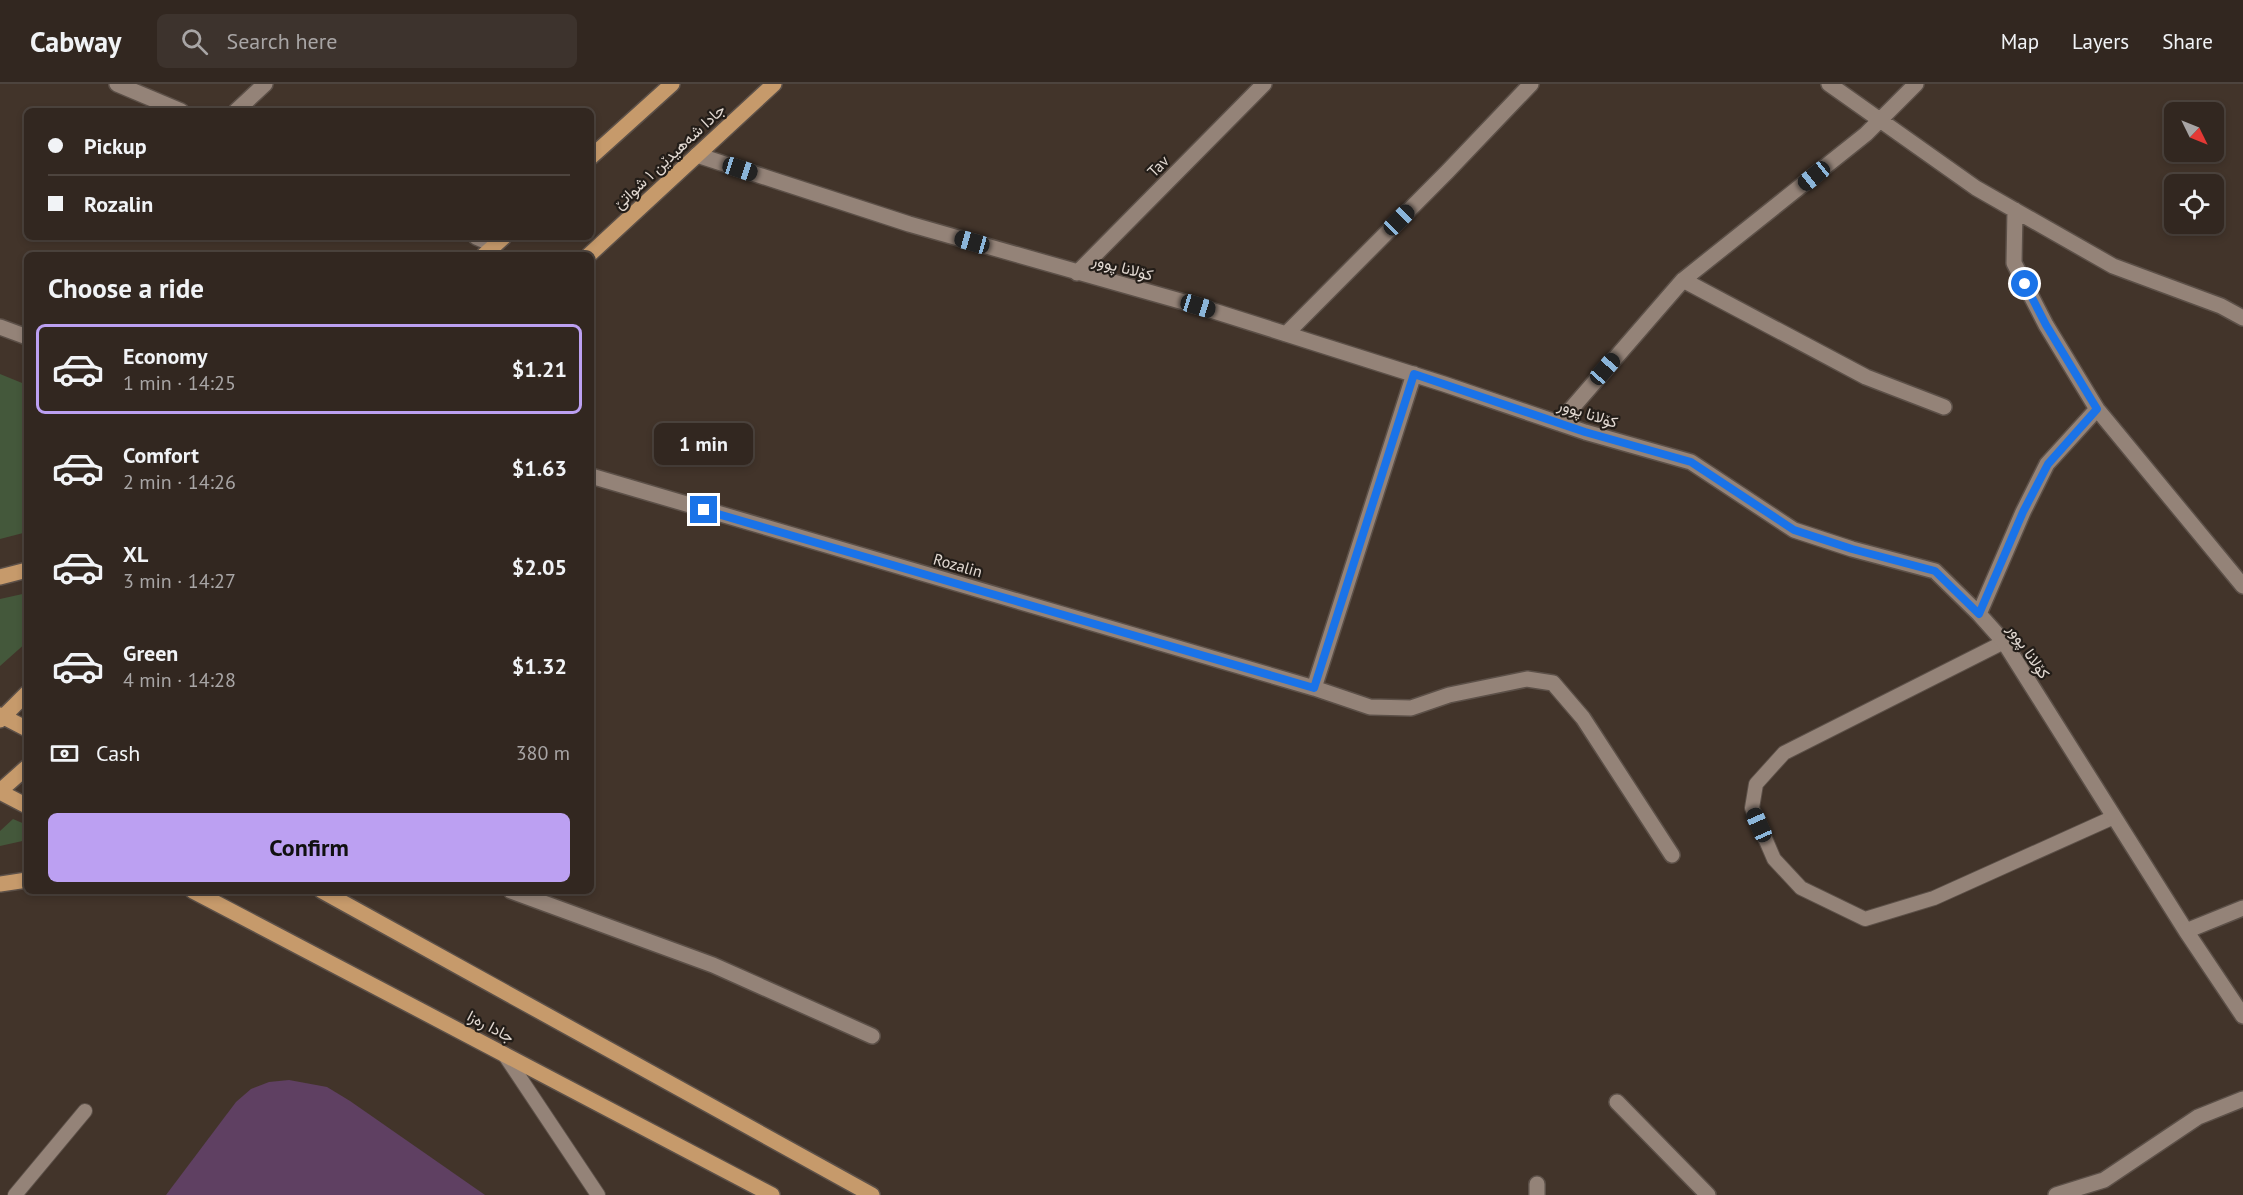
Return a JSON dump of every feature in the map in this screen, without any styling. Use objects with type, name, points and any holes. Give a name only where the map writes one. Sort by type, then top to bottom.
[{"type":"main road","points":[[594,154],[672,84]]},
{"type":"main road","name":"جادا شەهیدێن ١ شواتێ","points":[[592,252],[774,84]]},
{"type":"main road","points":[[0,577],[24,571]]},
{"type":"main road","points":[[24,696],[1,717],[24,728]]},
{"type":"main road","points":[[24,770],[0,792],[24,804]]},
{"type":"main road","points":[[0,884],[24,880]]},
{"type":"main road","name":"جادا ره‌زا","points":[[199,894],[772,1195]]},
{"type":"main road","points":[[327,894],[872,1195]]},
{"type":"street","points":[[117,84],[174,108]]},
{"type":"street","points":[[239,108],[265,84]]},
{"type":"street","name":"Tav","points":[[1077,273],[1264,84]]},
{"type":"street","points":[[1286,334],[1531,84]]},
{"type":"street","points":[[1829,84],[1976,188],[2113,266],[2221,306],[2243,318]]},
{"type":"street","points":[[1559,423],[1683,280],[1866,134],[1916,84]]},
{"type":"street","name":"کۆلانا پوور","points":[[697,155],[909,224],[1198,306],[1414,374],[1559,423],[1691,462],[1794,530],[1852,549],[1935,571],[2004,642],[2186,931],[2243,1016]]},
{"type":"street","points":[[2015,210],[2014,263],[2046,325],[2097,409],[2243,586]]},
{"type":"street","points":[[1683,280],[1866,377],[1944,407]]},
{"type":"street","points":[[0,327],[24,336]]},
{"type":"street","points":[[1314,688],[1414,374]]},
{"type":"street","points":[[1979,614],[2023,512],[2048,464],[2097,409]]},
{"type":"street","name":"Rozalin","points":[[594,477],[1314,688],[1370,707],[1411,708],[1449,695],[1527,679],[1553,683],[1583,718],[1672,855]]},
{"type":"street","points":[[519,894],[712,965],[872,1036]]},
{"type":"street","points":[[2186,931],[2243,908]]},
{"type":"street","points":[[2056,1195],[2104,1180],[2198,1117],[2243,1099]]},
{"type":"street","points":[[1617,1102],[1708,1195]]},
{"type":"lane","points":[[2004,642],[1784,753],[1756,784],[1752,808],[1774,859],[1801,888],[1865,919],[1934,898],[2114,818]]},
{"type":"lane","points":[[503,1052],[598,1195]]},
{"type":"lane","points":[[15,1195],[85,1111]]},
{"type":"green space","points":[[0,374],[24,384],[24,533],[0,539]]},
{"type":"green space","points":[[24,594],[24,645],[0,666],[0,599]]},
{"type":"green space","points":[[13,819],[24,824],[24,841],[0,846],[0,831]]},
{"type":"building","points":[[289,1080],[327,1087],[485,1195],[166,1195],[236,1102],[251,1089],[269,1082]]},
{"type":"route","points":[[704,510],[1314,688],[1414,374],[1585,432],[1691,462],[1794,530],[1852,549],[1935,571],[1979,614],[2023,512],[2048,464],[2097,409],[2046,325],[2025,284]]}]
